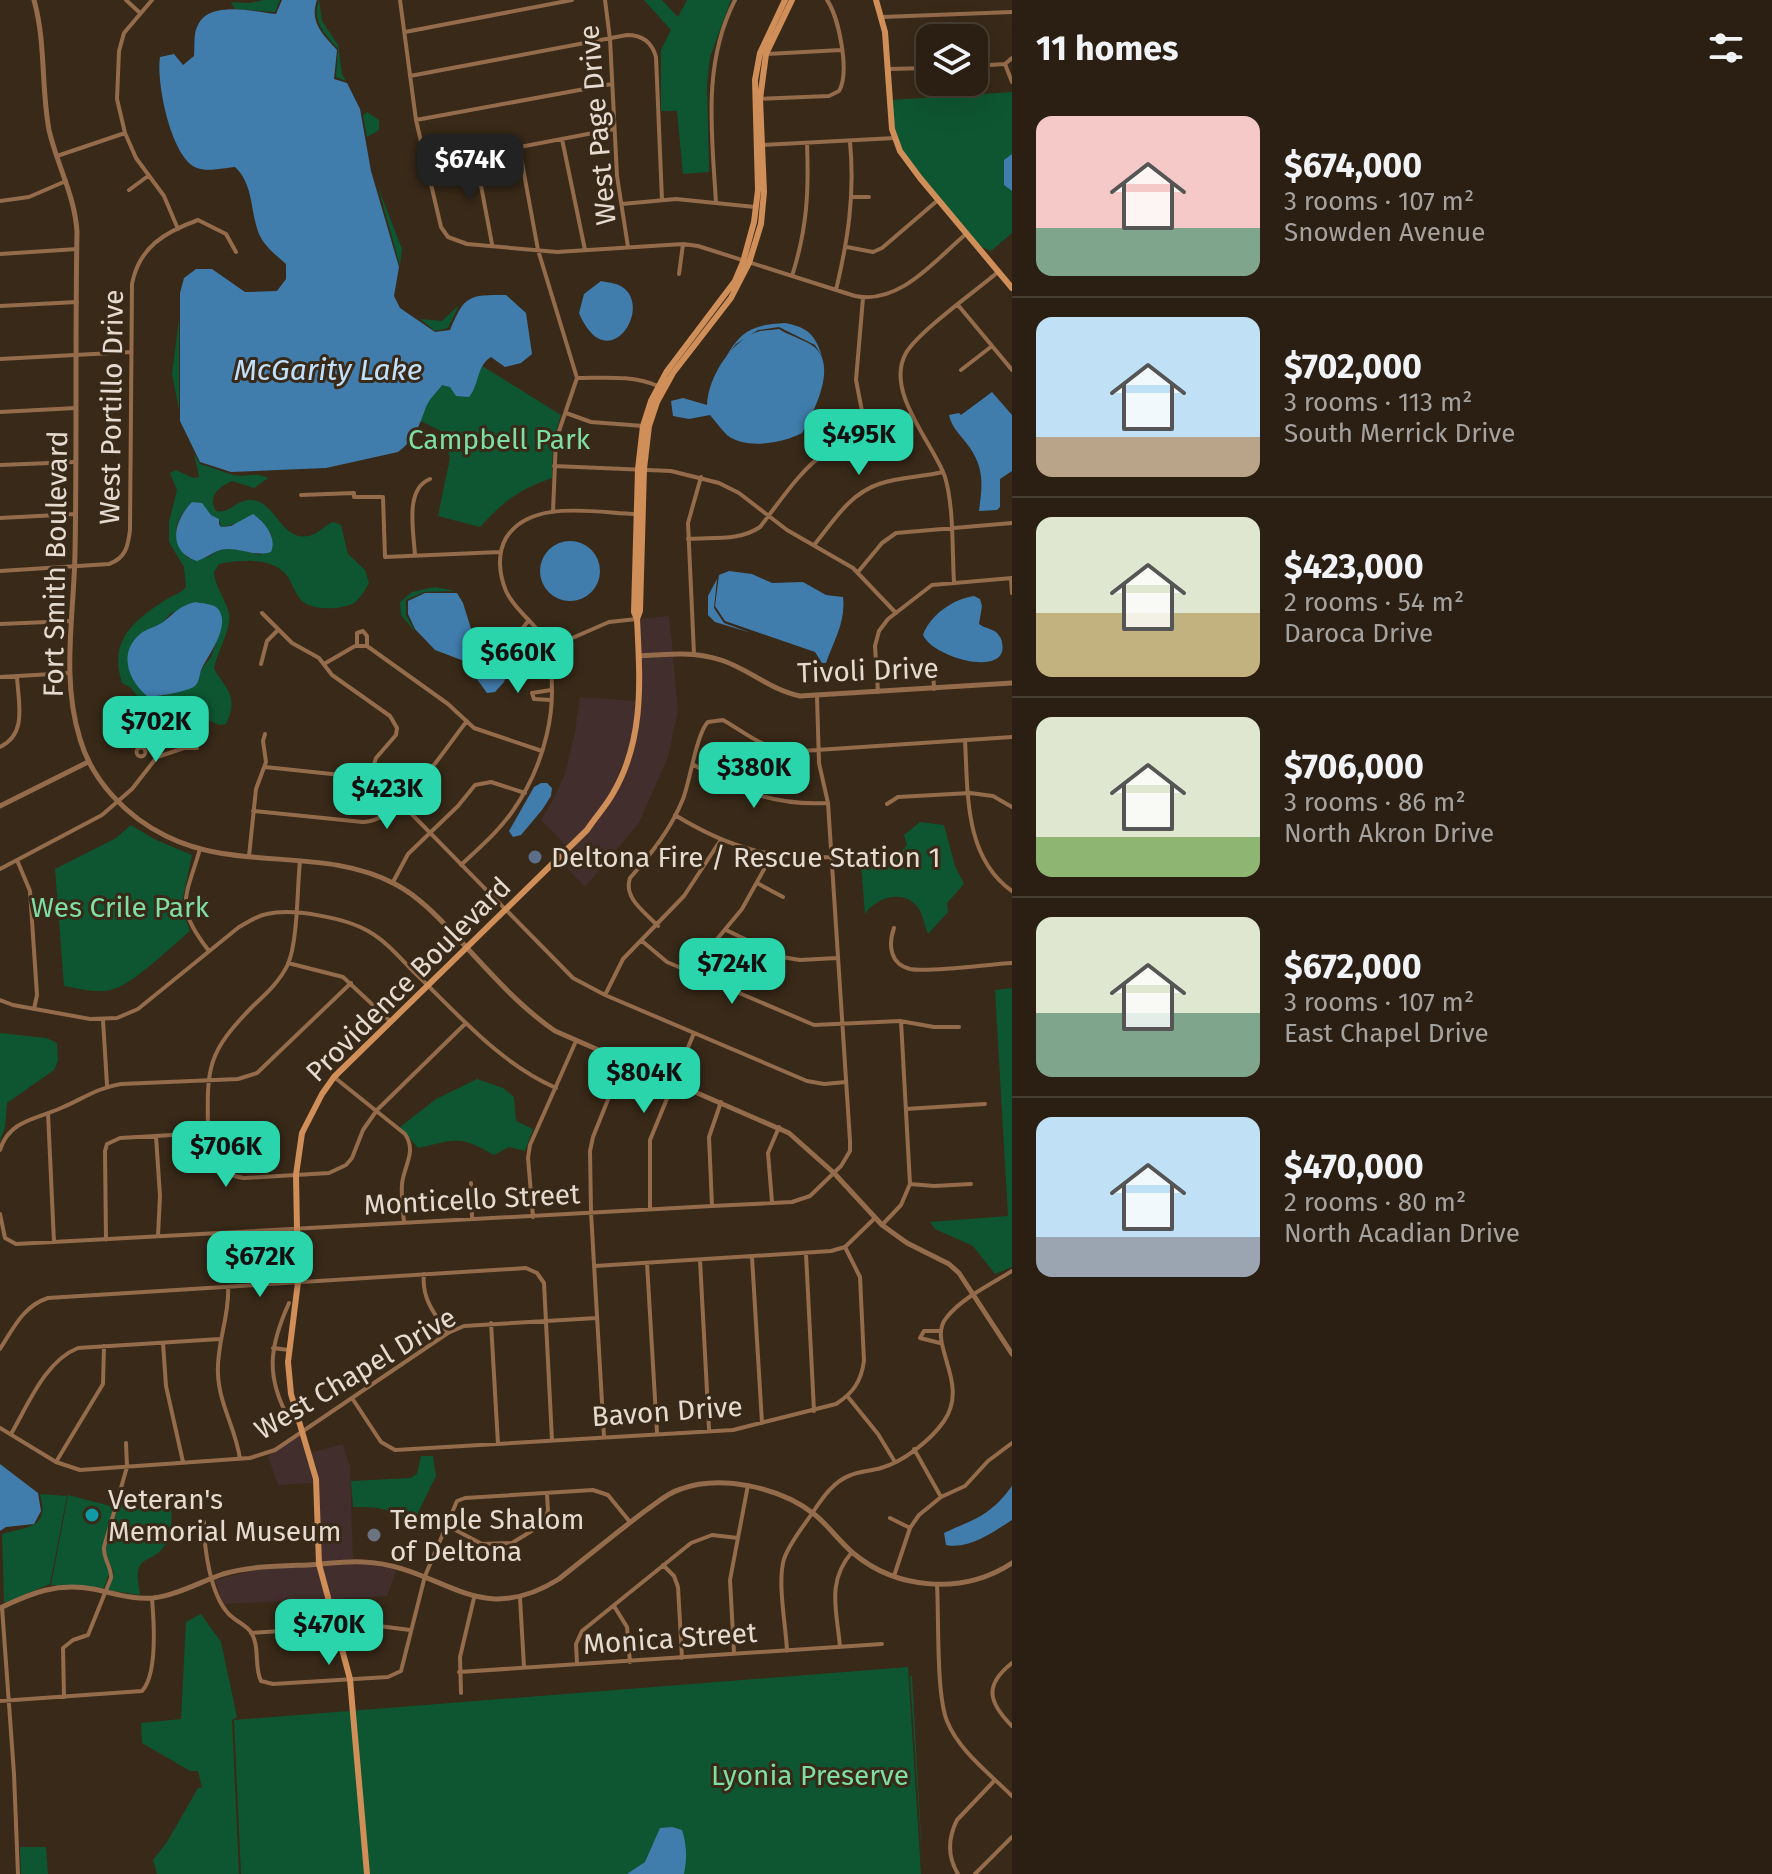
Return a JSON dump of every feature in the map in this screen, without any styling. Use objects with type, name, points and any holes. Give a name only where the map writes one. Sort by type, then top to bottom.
[{"type":"main road","name":"Providence Boulevard","points":[[367,1874],[350,1679],[319,1564],[316,1479],[291,1394],[289,1350],[298,1282],[296,1175],[302,1133],[334,1077],[587,830],[623,773],[637,729],[640,703],[637,619],[640,611],[641,469],[646,426],[662,387],[731,298],[746,263],[764,192],[757,99],[763,54],[785,0]]},
{"type":"main road","name":"Providence Boulevard","points":[[763,54],[792,0]]},
{"type":"main road","points":[[876,0],[882,17],[895,138],[908,162],[1012,288]]},
{"type":"street","name":"Fort Smith Boulevard","points":[[34,0],[43,39],[49,130],[76,215],[76,514],[70,673],[73,716],[88,762],[117,801],[153,829],[181,843],[200,849],[355,868],[393,882],[421,902],[532,1014],[576,1041],[779,1127],[802,1143],[834,1173],[882,1225],[907,1243],[954,1268],[1012,1354]]},
{"type":"street","points":[[126,0],[140,12]]},
{"type":"street","points":[[152,0],[124,33],[119,51],[117,99],[125,133],[136,158],[164,196],[178,229]]},
{"type":"street","points":[[400,0],[425,165],[441,227],[453,243],[585,251],[683,244],[863,298],[878,298],[897,291],[966,234]]},
{"type":"street","points":[[405,32],[572,0]]},
{"type":"street","name":"West Page Drive","points":[[605,0],[617,176],[628,247]]},
{"type":"street","points":[[716,203],[710,102],[712,79],[720,38],[735,0]]},
{"type":"street","points":[[757,99],[835,94],[844,80],[839,24],[827,0]]},
{"type":"street","points":[[882,17],[1012,12]]},
{"type":"street","points":[[410,76],[627,35],[639,36],[654,51],[662,200]]},
{"type":"street","points":[[763,54],[841,50]]},
{"type":"street","points":[[988,65],[1005,64],[1012,58]]},
{"type":"street","points":[[1005,64],[1012,82]]},
{"type":"street","points":[[888,69],[916,68]]},
{"type":"street","points":[[416,120],[612,84]]},
{"type":"street","points":[[425,165],[614,129]]},
{"type":"street","points":[[57,156],[125,133]]},
{"type":"street","points":[[759,145],[895,138]]},
{"type":"street","points":[[562,139],[585,251]]},
{"type":"street","points":[[836,290],[847,247],[852,197],[850,142]]},
{"type":"street","points":[[792,276],[806,225],[807,143]]},
{"type":"street","points":[[519,146],[538,250],[577,378],[566,413],[558,426],[553,512]]},
{"type":"street","points":[[475,154],[492,244]]},
{"type":"street","points":[[129,190],[148,176]]},
{"type":"street","points":[[0,201],[29,197],[66,181]]},
{"type":"street","points":[[852,197],[869,197]]},
{"type":"street","points":[[622,204],[662,200],[759,208]]},
{"type":"street","points":[[847,247],[873,252],[882,248],[938,200]]},
{"type":"street","name":"West Portillo Drive","points":[[75,566],[109,564],[122,557],[129,542],[134,271],[144,252],[157,239],[198,218],[226,234],[236,252]]},
{"type":"street","points":[[679,274],[683,244]]},
{"type":"street","points":[[0,254],[77,249]]},
{"type":"street","points":[[954,582],[948,496],[943,472],[910,415],[903,381],[903,360],[914,342],[998,272]]},
{"type":"street","points":[[863,298],[856,380],[866,432]]},
{"type":"street","points":[[0,306],[77,302]]},
{"type":"street","points":[[958,305],[1012,370]]},
{"type":"street","points":[[961,370],[992,346]]},
{"type":"street","points":[[0,359],[131,352]]},
{"type":"street","points":[[577,378],[626,378],[662,387]]},
{"type":"street","points":[[0,412],[76,408]]},
{"type":"street","points":[[566,413],[591,422],[646,426]]},
{"type":"street","points":[[688,539],[742,536],[760,527],[824,454],[866,432],[910,415]]},
{"type":"street","points":[[0,465],[75,462]]},
{"type":"street","points":[[554,466],[641,469],[701,477],[739,493],[769,516],[858,572],[896,613]]},
{"type":"street","points":[[814,545],[848,502],[866,489],[880,483],[943,472]]},
{"type":"street","points":[[694,654],[688,523],[701,477]]},
{"type":"street","points":[[415,556],[414,497],[418,486],[430,479]]},
{"type":"street","points":[[301,495],[354,493],[354,497],[383,497],[385,557],[500,552]]},
{"type":"street","points":[[0,518],[76,514]]},
{"type":"street","points":[[461,865],[511,815],[525,793],[542,751],[551,700],[547,649],[542,634],[515,606],[506,590],[500,569],[500,552],[515,525],[533,514],[640,514]]},
{"type":"street","points":[[858,572],[882,543],[896,533],[1012,523]]},
{"type":"street","points":[[0,571],[75,566]]},
{"type":"street","points":[[878,692],[877,636],[884,624],[926,588],[954,582],[1012,578],[1012,593]]},
{"type":"street","points":[[262,613],[277,631],[390,716],[397,728],[392,742],[376,758],[370,778]]},
{"type":"street","points":[[547,649],[609,622],[637,619]]},
{"type":"street","points":[[516,637],[529,620]]},
{"type":"street","points":[[0,624],[71,621]]},
{"type":"street","points":[[261,664],[267,641],[277,631]]},
{"type":"street","points":[[357,645],[357,633],[363,631],[367,636],[367,646]]},
{"type":"street","points":[[324,664],[357,645],[367,646],[480,731],[542,751]]},
{"type":"street","name":"Tivoli Drive","points":[[639,656],[694,654],[734,665],[786,693],[817,696],[1012,683]]},
{"type":"street","points":[[933,669],[934,689]]},
{"type":"street","points":[[0,677],[70,673]]},
{"type":"street","points":[[0,747],[10,742],[19,728],[17,676]]},
{"type":"street","points":[[551,690],[534,691],[532,696],[537,700],[551,700]]},
{"type":"street","points":[[817,696],[818,750],[828,803],[832,857],[850,1151],[834,1173]]},
{"type":"street","points":[[658,926],[632,899],[628,885],[630,878],[668,830],[694,765],[702,730],[708,722],[718,719],[768,747],[786,751],[1012,737]]},
{"type":"street","points":[[253,811],[372,822],[400,802],[436,765],[467,721]]},
{"type":"street","points":[[249,856],[256,789],[265,767],[265,734]]},
{"type":"street","points":[[965,740],[972,831],[989,869],[1012,891]]},
{"type":"street","points":[[0,869],[102,815],[132,789],[152,762],[170,752],[197,748]]},
{"type":"street","points":[[145,755],[152,762]]},
{"type":"street","points":[[0,806],[88,762]]},
{"type":"street","points":[[694,765],[718,780],[758,796],[798,803],[828,803]]},
{"type":"street","points":[[265,767],[370,778],[387,789],[573,978],[605,995],[807,1081],[815,1084],[846,1082]]},
{"type":"street","points":[[393,882],[408,854],[475,785],[491,782],[525,793]]},
{"type":"street","points":[[887,804],[898,797],[970,793],[993,796],[1012,807]]},
{"type":"street","points":[[675,815],[720,841],[772,855],[832,857]]},
{"type":"street","points":[[605,995],[616,969],[695,883],[720,841]]},
{"type":"street","points":[[200,849],[185,912],[189,924],[209,951]]},
{"type":"street","points":[[695,975],[708,950],[742,909],[772,855]]},
{"type":"street","points":[[17,860],[30,891],[37,995],[34,1009]]},
{"type":"street","points":[[300,861],[288,963],[275,985],[219,1044],[207,1080],[210,1156],[216,1166],[233,1177],[244,1178],[329,1173],[346,1165],[377,1110],[466,1023]]},
{"type":"street","points":[[757,883],[783,897]]},
{"type":"street","points":[[0,1000],[103,1020],[117,1018],[138,1009],[254,918],[268,913],[335,919],[367,930],[381,940],[508,1061],[556,1088]]},
{"type":"street","points":[[894,928],[891,952],[911,969],[1012,963]]},
{"type":"street","points":[[726,930],[782,957],[800,960],[838,958]]},
{"type":"street","points":[[642,941],[658,958],[803,1021],[822,1025],[900,1021],[934,1027],[959,1027]]},
{"type":"street","points":[[288,963],[332,973],[351,983],[391,1022]]},
{"type":"street","points":[[0,1150],[3,1141],[17,1125],[107,1086],[247,1077],[266,1067],[351,983]]},
{"type":"street","points":[[103,1020],[107,1086]]},
{"type":"street","points":[[882,1225],[901,1205],[910,1184],[900,1021]]},
{"type":"street","points":[[650,1209],[650,1140],[694,1033]]},
{"type":"street","points":[[533,1217],[528,1158],[530,1145],[576,1041]]},
{"type":"street","points":[[604,1437],[590,1151],[623,1062]]},
{"type":"street","points":[[334,1077],[405,1134],[411,1146],[402,1186],[404,1223]]},
{"type":"street","points":[[712,1206],[709,1137],[721,1102]]},
{"type":"street","points":[[906,1109],[985,1104]]},
{"type":"street","points":[[48,1113],[54,1242]]},
{"type":"street","points":[[772,1203],[768,1153],[779,1127]]},
{"type":"street","points":[[106,1240],[107,1144],[120,1138],[208,1133]]},
{"type":"street","points":[[156,1136],[160,1196],[158,1236]]},
{"type":"street","name":"Monticello Street","points":[[0,1214],[5,1238],[10,1242],[106,1240],[772,1203],[810,1196],[834,1173]]},
{"type":"street","points":[[471,1183],[472,1218]]},
{"type":"street","points":[[910,1184],[971,1184]]},
{"type":"street","points":[[595,1266],[831,1251],[845,1247],[875,1218]]},
{"type":"street","points":[[845,1247],[860,1277],[864,1361],[862,1375],[848,1397],[878,1434],[895,1462]]},
{"type":"street","points":[[806,1254],[814,1411]]},
{"type":"street","points":[[752,1257],[762,1424]]},
{"type":"street","points":[[700,1260],[709,1430]]},
{"type":"street","points":[[647,1263],[657,1433]]},
{"type":"street","points":[[0,1349],[28,1308],[48,1298],[526,1268],[537,1273],[544,1285],[552,1440]]},
{"type":"street","points":[[787,1651],[783,1562],[789,1548],[838,1481],[895,1462],[943,1422],[952,1403],[952,1372],[940,1343],[945,1318],[1012,1271]]},
{"type":"street","points":[[424,1274],[428,1302],[448,1333]]},
{"type":"street","points":[[228,1287],[218,1377],[222,1402],[238,1444],[240,1459]]},
{"type":"street","points":[[288,1417],[280,1404],[273,1378],[273,1348],[289,1303]]},
{"type":"street","name":"West Chapel Drive","points":[[0,1428],[56,1462],[80,1470],[240,1459],[271,1452],[448,1333],[464,1326],[597,1318]]},
{"type":"street","points":[[491,1323],[498,1444]]},
{"type":"street","points":[[940,1331],[924,1331],[920,1338],[940,1343]]},
{"type":"street","points":[[10,1435],[59,1358],[78,1348],[220,1339]]},
{"type":"street","points":[[163,1343],[166,1386],[183,1463]]},
{"type":"street","points":[[56,1462],[103,1384],[104,1346]]},
{"type":"street","points":[[273,1348],[289,1350]]},
{"type":"street","name":"Bavon Drive","points":[[352,1398],[381,1442],[395,1450],[733,1430],[814,1411],[848,1397]]},
{"type":"street","points":[[64,1697],[63,1648],[73,1640],[88,1635],[112,1573],[104,1547],[127,1467],[126,1443]]},
{"type":"street","points":[[894,1576],[910,1528],[919,1515],[941,1497],[965,1486],[988,1461],[1012,1443]]},
{"type":"street","points":[[914,1449],[941,1497]]},
{"type":"street","points":[[18,1874],[1,1608],[37,1591],[62,1586],[152,1598],[255,1568],[361,1561],[398,1567],[474,1598],[520,1598],[542,1590],[559,1579],[667,1495],[682,1488],[723,1482],[767,1491],[813,1513],[852,1552],[871,1566],[910,1582],[937,1584],[975,1579],[1012,1563]]},
{"type":"street","points":[[734,1654],[730,1580],[748,1485]]},
{"type":"street","points":[[204,1522],[204,1551],[221,1605],[251,1633],[256,1648],[257,1672],[261,1681],[273,1684],[399,1674],[404,1665],[425,1576],[444,1524],[457,1501],[593,1490],[604,1492],[630,1522]]},
{"type":"street","points":[[444,1524],[482,1544],[512,1543],[543,1524],[548,1511],[547,1494]]},
{"type":"street","points":[[890,1518],[910,1528]]},
{"type":"street","points":[[577,1664],[576,1644],[580,1634],[663,1565],[702,1537],[724,1535],[738,1538]]},
{"type":"street","points":[[840,1647],[835,1584],[842,1564],[852,1552]]},
{"type":"street","points":[[663,1565],[674,1576],[678,1587],[682,1658]]},
{"type":"street","points":[[937,1584],[942,1692],[947,1721],[964,1747],[1012,1796]]},
{"type":"street","points":[[0,1701],[136,1693],[145,1688],[154,1645],[152,1598]]},
{"type":"street","points":[[461,1693],[460,1657],[474,1598]]},
{"type":"street","points":[[520,1598],[525,1668]]},
{"type":"street","points":[[614,1606],[627,1627],[630,1662]]},
{"type":"street","points":[[251,1633],[371,1625],[410,1630]]},
{"type":"street","name":"Monica Street","points":[[459,1672],[882,1644]]},
{"type":"street","points":[[1012,1663],[998,1673],[993,1690],[996,1707],[1012,1726]]},
{"type":"street","points":[[958,1874],[951,1858],[953,1826],[995,1780]]},
{"type":"street","points":[[975,1874],[1012,1837]]},
{"type":"shaded area","points":[[669,616],[673,652],[641,653],[639,619]]},
{"type":"shaded area","points":[[673,656],[678,711],[668,757],[639,823],[585,887],[560,860],[614,796],[638,730],[642,703],[641,658]]},
{"type":"shaded area","points":[[580,697],[638,701],[630,746],[611,793],[567,847],[541,820],[566,771]]},
{"type":"shaded area","points":[[300,1435],[314,1483],[278,1485],[268,1456]]},
{"type":"shaded area","points":[[343,1444],[350,1467],[353,1560],[321,1562],[318,1479],[309,1453]]},
{"type":"shaded area","points":[[361,1564],[397,1569],[387,1596],[329,1599],[322,1566]]},
{"type":"shaded area","points":[[318,1566],[325,1599],[223,1604],[215,1580],[255,1570]]},
{"type":"green space","points":[[280,0],[275,12],[235,9],[231,2],[249,3]]},
{"type":"green space","points":[[319,0],[322,21],[338,45],[346,81],[336,77],[338,49],[318,21]]},
{"type":"green space","points":[[644,0],[662,0],[678,17],[687,0],[731,0],[710,57],[707,84],[709,172],[683,174],[677,111],[661,111],[661,50],[671,30]]},
{"type":"green space","points":[[1012,92],[1012,233],[991,251],[979,246],[905,156],[895,129],[891,100],[988,96]]},
{"type":"green space","points":[[367,112],[379,120],[379,130],[367,137],[363,115]]},
{"type":"green space","points":[[378,187],[402,249],[400,266]]},
{"type":"green space","points":[[459,305],[448,328],[435,331],[420,319],[442,321]]},
{"type":"green space","points":[[179,319],[179,410],[172,374]]},
{"type":"green space","name":"Campbell Park","points":[[455,349],[561,415],[553,441],[552,478],[512,497],[480,527],[438,516],[450,458],[447,434],[406,414]]},
{"type":"green space","points":[[194,453],[200,464],[234,475],[268,478],[254,488],[232,481],[223,486],[214,496],[216,511],[225,511],[245,501],[259,502],[293,534],[302,536],[315,534],[333,522],[341,525],[348,554],[365,570],[369,583],[354,603],[319,608],[301,600],[287,576],[274,565],[250,561],[219,564],[214,572],[215,578],[228,609],[229,620],[214,669],[230,694],[231,707],[226,724],[219,725],[198,715],[170,722],[158,721],[130,687],[122,683],[119,669],[121,645],[133,625],[186,587],[184,567],[169,542],[169,522],[177,490],[170,473],[176,470],[193,478],[199,477]],"holes":[[[192,502],[201,503],[219,519],[221,527],[260,519],[272,536],[261,555],[231,548],[219,550],[208,557],[188,558],[178,543],[176,530],[181,516]],[[196,602],[215,606],[217,640],[211,657],[195,686],[162,696],[129,654],[139,635],[162,623],[170,614]]]},
{"type":"green space","points":[[435,587],[455,591],[424,592],[406,600],[406,615],[416,633],[401,615],[400,602],[412,592]]},
{"type":"green space","points":[[920,822],[944,825],[955,866],[964,884],[947,903],[948,912],[928,934],[919,909],[906,899],[883,899],[865,914],[861,864],[868,867],[895,859],[907,845],[904,835]]},
{"type":"green space","name":"Wes Crile Park","points":[[131,825],[154,839],[192,855],[181,907],[190,931],[142,972],[114,989],[102,991],[64,986],[55,869],[116,838]]},
{"type":"green space","points":[[1012,988],[1012,1267],[995,1274],[973,1246],[935,1229],[930,1222],[1008,1216],[995,990]]},
{"type":"green space","points":[[0,1033],[46,1038],[57,1043],[58,1061],[54,1070],[7,1103],[0,1141]]},
{"type":"green space","points":[[477,1079],[503,1088],[514,1097],[516,1121],[533,1129],[525,1151],[509,1147],[494,1155],[464,1141],[418,1148],[400,1127],[436,1099]]},
{"type":"green space","points":[[421,1456],[433,1456],[436,1476],[411,1527],[385,1510],[353,1507],[351,1481],[410,1478],[417,1474]]},
{"type":"green space","points":[[170,1493],[170,1533],[158,1553],[139,1567],[140,1595],[107,1590],[114,1573],[106,1548],[121,1495]]},
{"type":"green space","points":[[40,1494],[67,1496],[50,1584],[4,1603],[2,1534],[28,1527],[39,1520],[42,1514]]},
{"type":"green space","points":[[68,1495],[114,1507],[102,1551],[110,1571],[104,1588],[51,1585]]},
{"type":"green space","points":[[201,1614],[221,1642],[237,1717],[232,1720],[239,1874],[157,1874],[153,1860],[198,1788],[202,1788],[198,1771],[190,1771],[142,1743],[141,1723],[181,1719],[186,1622]]},
{"type":"green space","name":"Lyonia Preserve","points":[[908,1667],[921,1874],[241,1874],[234,1720]]},
{"type":"green space","points":[[910,1676],[912,1676],[923,1874]]},
{"type":"green space","points":[[20,1847],[46,1847],[48,1874],[21,1874]]},
{"type":"water","name":"McGarity Lake","points":[[282,0],[317,0],[316,22],[337,50],[334,79],[347,83],[360,109],[371,171],[399,267],[394,296],[400,308],[435,332],[450,330],[469,299],[506,295],[526,313],[532,354],[521,363],[505,367],[491,357],[483,365],[469,397],[456,396],[450,387],[442,385],[427,404],[412,437],[398,452],[326,468],[231,472],[200,462],[180,421],[180,293],[184,278],[196,269],[212,269],[245,292],[277,291],[286,279],[286,264],[259,234],[249,190],[235,167],[197,168],[180,150],[163,100],[160,57],[174,54],[183,65],[194,56],[196,28],[212,12],[233,9],[276,14]]},
{"type":"water","points":[[1012,154],[1012,191],[1004,185],[1004,160]]},
{"type":"water","points":[[601,281],[622,287],[632,300],[633,312],[629,324],[622,334],[612,340],[601,340],[590,331],[579,313],[584,294]]},
{"type":"water","points":[[785,323],[809,333],[822,356],[815,345],[779,327],[758,330],[736,344],[726,357],[738,340],[750,330]]},
{"type":"water","points":[[779,329],[813,346],[824,365],[821,389],[802,433],[785,440],[754,444],[727,435],[710,415],[689,419],[673,416],[671,401],[683,398],[707,405],[717,371],[740,342],[760,331]]},
{"type":"water","points":[[992,392],[1012,415],[1012,471],[1000,479],[1000,507],[979,511],[981,486],[978,464],[949,415],[961,415]]},
{"type":"water","points":[[192,502],[202,503],[211,515],[219,519],[221,527],[231,526],[253,514],[269,531],[273,541],[271,552],[259,554],[226,549],[197,561],[187,556],[177,543],[176,534],[181,517]]},
{"type":"water","points":[[570,541],[582,543],[591,550],[598,559],[598,583],[591,592],[582,599],[570,601],[558,599],[549,592],[542,583],[540,571],[542,559],[549,550],[558,543]]},
{"type":"water","points":[[729,571],[752,574],[772,583],[803,582],[826,595],[843,597],[841,623],[826,663],[822,663],[815,652],[725,621],[715,606],[719,575]]},
{"type":"water","points":[[717,579],[714,608],[724,623],[751,633],[715,622],[708,615],[708,596]]},
{"type":"water","points":[[425,593],[457,593],[484,670],[495,667],[507,673],[495,692],[487,693],[464,661],[435,650],[415,629],[408,614],[408,601]]},
{"type":"water","points":[[974,596],[980,599],[982,606],[979,624],[996,632],[1001,640],[1001,654],[995,660],[983,662],[955,657],[930,644],[923,635],[943,609]]},
{"type":"water","points":[[196,602],[217,608],[222,617],[220,632],[198,682],[192,688],[179,692],[147,696],[140,690],[128,666],[133,641],[182,607]]},
{"type":"water","points":[[547,783],[552,788],[551,796],[521,835],[513,837],[509,831],[534,787]]},
{"type":"water","points":[[0,1464],[38,1493],[41,1511],[34,1524],[6,1527],[0,1531]]},
{"type":"water","points":[[1012,1486],[1012,1520],[972,1542],[946,1545],[944,1533],[989,1511]]},
{"type":"water","points":[[660,1828],[682,1830],[684,1836],[684,1874],[627,1874],[645,1862]]},
{"type":"place","name":"Deltona Fire / Rescue Station 1","points":[[535,857]]},
{"type":"place","name":"Veteran's Memorial Museum","points":[[92,1515]]},
{"type":"place","name":"Temple Shalom of Deltona","points":[[374,1535]]}]
